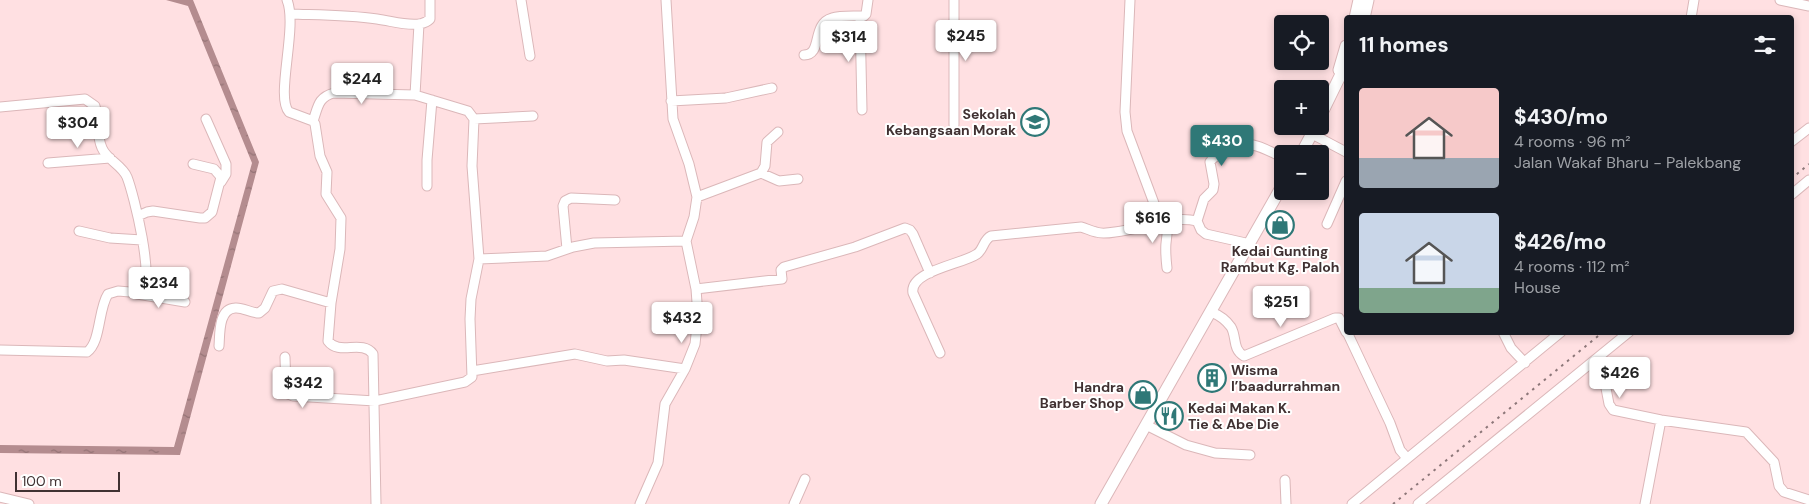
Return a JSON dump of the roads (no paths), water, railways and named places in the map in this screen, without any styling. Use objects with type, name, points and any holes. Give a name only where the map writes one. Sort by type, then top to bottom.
[{"type":"main road","points":[[1358,15],[1361,1]]},
{"type":"main road","points":[[1332,91],[1344,52]]},
{"type":"main road","points":[[1329,98],[1344,68]]},
{"type":"main road","points":[[1101,504],[1274,200]]},
{"type":"street","points":[[287,0],[291,14],[284,90],[286,105],[289,112],[313,121]]},
{"type":"street","points":[[291,14],[356,17],[378,19],[398,24],[419,24],[430,19],[430,0]]},
{"type":"street","points":[[521,0],[530,56]]},
{"type":"street","points":[[640,504],[658,463],[666,404],[695,344],[698,316],[696,288],[686,241],[694,217],[697,197],[689,164],[676,129],[671,101],[671,67],[666,0]]},
{"type":"street","points":[[804,55],[810,55],[814,52],[820,29],[831,18],[864,16],[868,0]]},
{"type":"street","points":[[954,0],[954,124]]},
{"type":"street","points":[[1130,0],[1125,112],[1127,131],[1166,222],[1167,268]]},
{"type":"street","points":[[1692,15],[1694,0]]},
{"type":"street","points":[[1780,0],[1809,6]]},
{"type":"street","points":[[860,16],[862,110]]},
{"type":"street","points":[[415,96],[419,24]]},
{"type":"street","points":[[671,101],[726,98],[772,88]]},
{"type":"street","points":[[285,357],[286,389],[290,396],[374,401],[465,382],[472,377],[471,299],[479,259],[472,166],[474,119],[468,111],[415,96],[334,93],[325,95],[320,101],[313,121],[316,128],[320,156],[326,170],[327,195],[341,217],[340,249],[331,302],[328,341],[331,346],[336,348],[364,348],[369,349],[373,354],[374,401],[376,504]]},
{"type":"street","points":[[0,107],[84,99],[95,106],[102,150],[126,176],[138,216],[146,261],[147,284],[144,292],[137,294]]},
{"type":"street","points":[[427,186],[427,160],[432,100]]},
{"type":"street","points":[[474,119],[532,116]]},
{"type":"street","points":[[206,119],[226,164],[226,174],[220,182]]},
{"type":"street","points":[[1794,140],[1809,128]]},
{"type":"street","points":[[697,197],[761,173],[765,166],[767,142],[778,132]]},
{"type":"street","points":[[1321,135],[1344,151]]},
{"type":"street","points":[[1250,244],[1206,234],[1201,230],[1197,221],[1204,199],[1213,190],[1214,184],[1210,162],[1212,157],[1218,154],[1249,145],[1274,154]]},
{"type":"street","points":[[48,164],[110,158]]},
{"type":"street","points":[[138,216],[153,211],[205,218],[212,212],[221,177],[214,170],[193,164]]},
{"type":"street","points":[[761,173],[779,181],[798,179]]},
{"type":"street","points":[[1794,192],[1809,180]]},
{"type":"street","points":[[1327,224],[1344,186]]},
{"type":"street","points":[[567,249],[563,206],[565,201],[571,198],[615,200]]},
{"type":"street","points":[[940,353],[912,288],[914,283],[930,273],[977,254],[987,238],[997,234],[1081,227],[1094,232],[1116,232],[1166,222],[1197,221]]},
{"type":"street","points":[[696,288],[782,279],[781,270],[784,267],[855,246],[905,228],[913,234],[930,273]]},
{"type":"street","points":[[79,232],[110,238],[142,240]]},
{"type":"street","points":[[479,259],[547,256],[567,249],[594,244],[686,241]]},
{"type":"street","points":[[219,346],[222,320],[226,311],[234,308],[259,313],[265,308],[273,291],[282,289],[331,302]]},
{"type":"street","points":[[0,350],[87,352],[93,345],[102,307],[108,294],[118,291],[185,302]]},
{"type":"street","points":[[1211,312],[1219,316],[1231,328],[1238,353],[1244,356],[1334,318],[1339,318],[1344,328]]},
{"type":"street","points":[[1347,335],[1390,423],[1400,450],[1407,458]]},
{"type":"street","points":[[1504,335],[1511,348],[1525,363]]},
{"type":"street","points":[[1352,504],[1558,335]]},
{"type":"street","points":[[1418,504],[1626,335]]},
{"type":"street","points":[[472,371],[575,354],[607,361],[624,360],[685,368]]},
{"type":"street","points":[[1600,357],[1611,408],[1661,420],[1746,432],[1774,462],[1780,486],[1784,492],[1809,500]]},
{"type":"street","points":[[1645,504],[1661,420]]},
{"type":"street","points":[[1146,425],[1186,445],[1215,452],[1250,455]]},
{"type":"street","points":[[794,504],[805,479]]},
{"type":"street","points":[[1285,480],[1286,504]]},
{"type":"street","points":[[0,497],[29,504]]},
{"type":"water","points":[[166,0],[193,0],[259,162],[180,455],[0,453],[0,445],[174,447],[252,163],[188,6]]},
{"type":"railway","points":[[1794,176],[1809,164]]},
{"type":"railway","points":[[1393,504],[1599,335]]},
{"type":"place","name":"Sekolah Kebangsaan Morak","points":[[1035,122]]},
{"type":"place","name":"Kedai Gunting Rambut Kg. Paloh","points":[[1280,225]]},
{"type":"place","name":"Wisma I’baadurrahman","points":[[1212,378]]},
{"type":"place","name":"Handra Barber Shop","points":[[1143,395]]},
{"type":"place","name":"Kedai Makan K. Tie & Abe Die","points":[[1169,416]]}]
